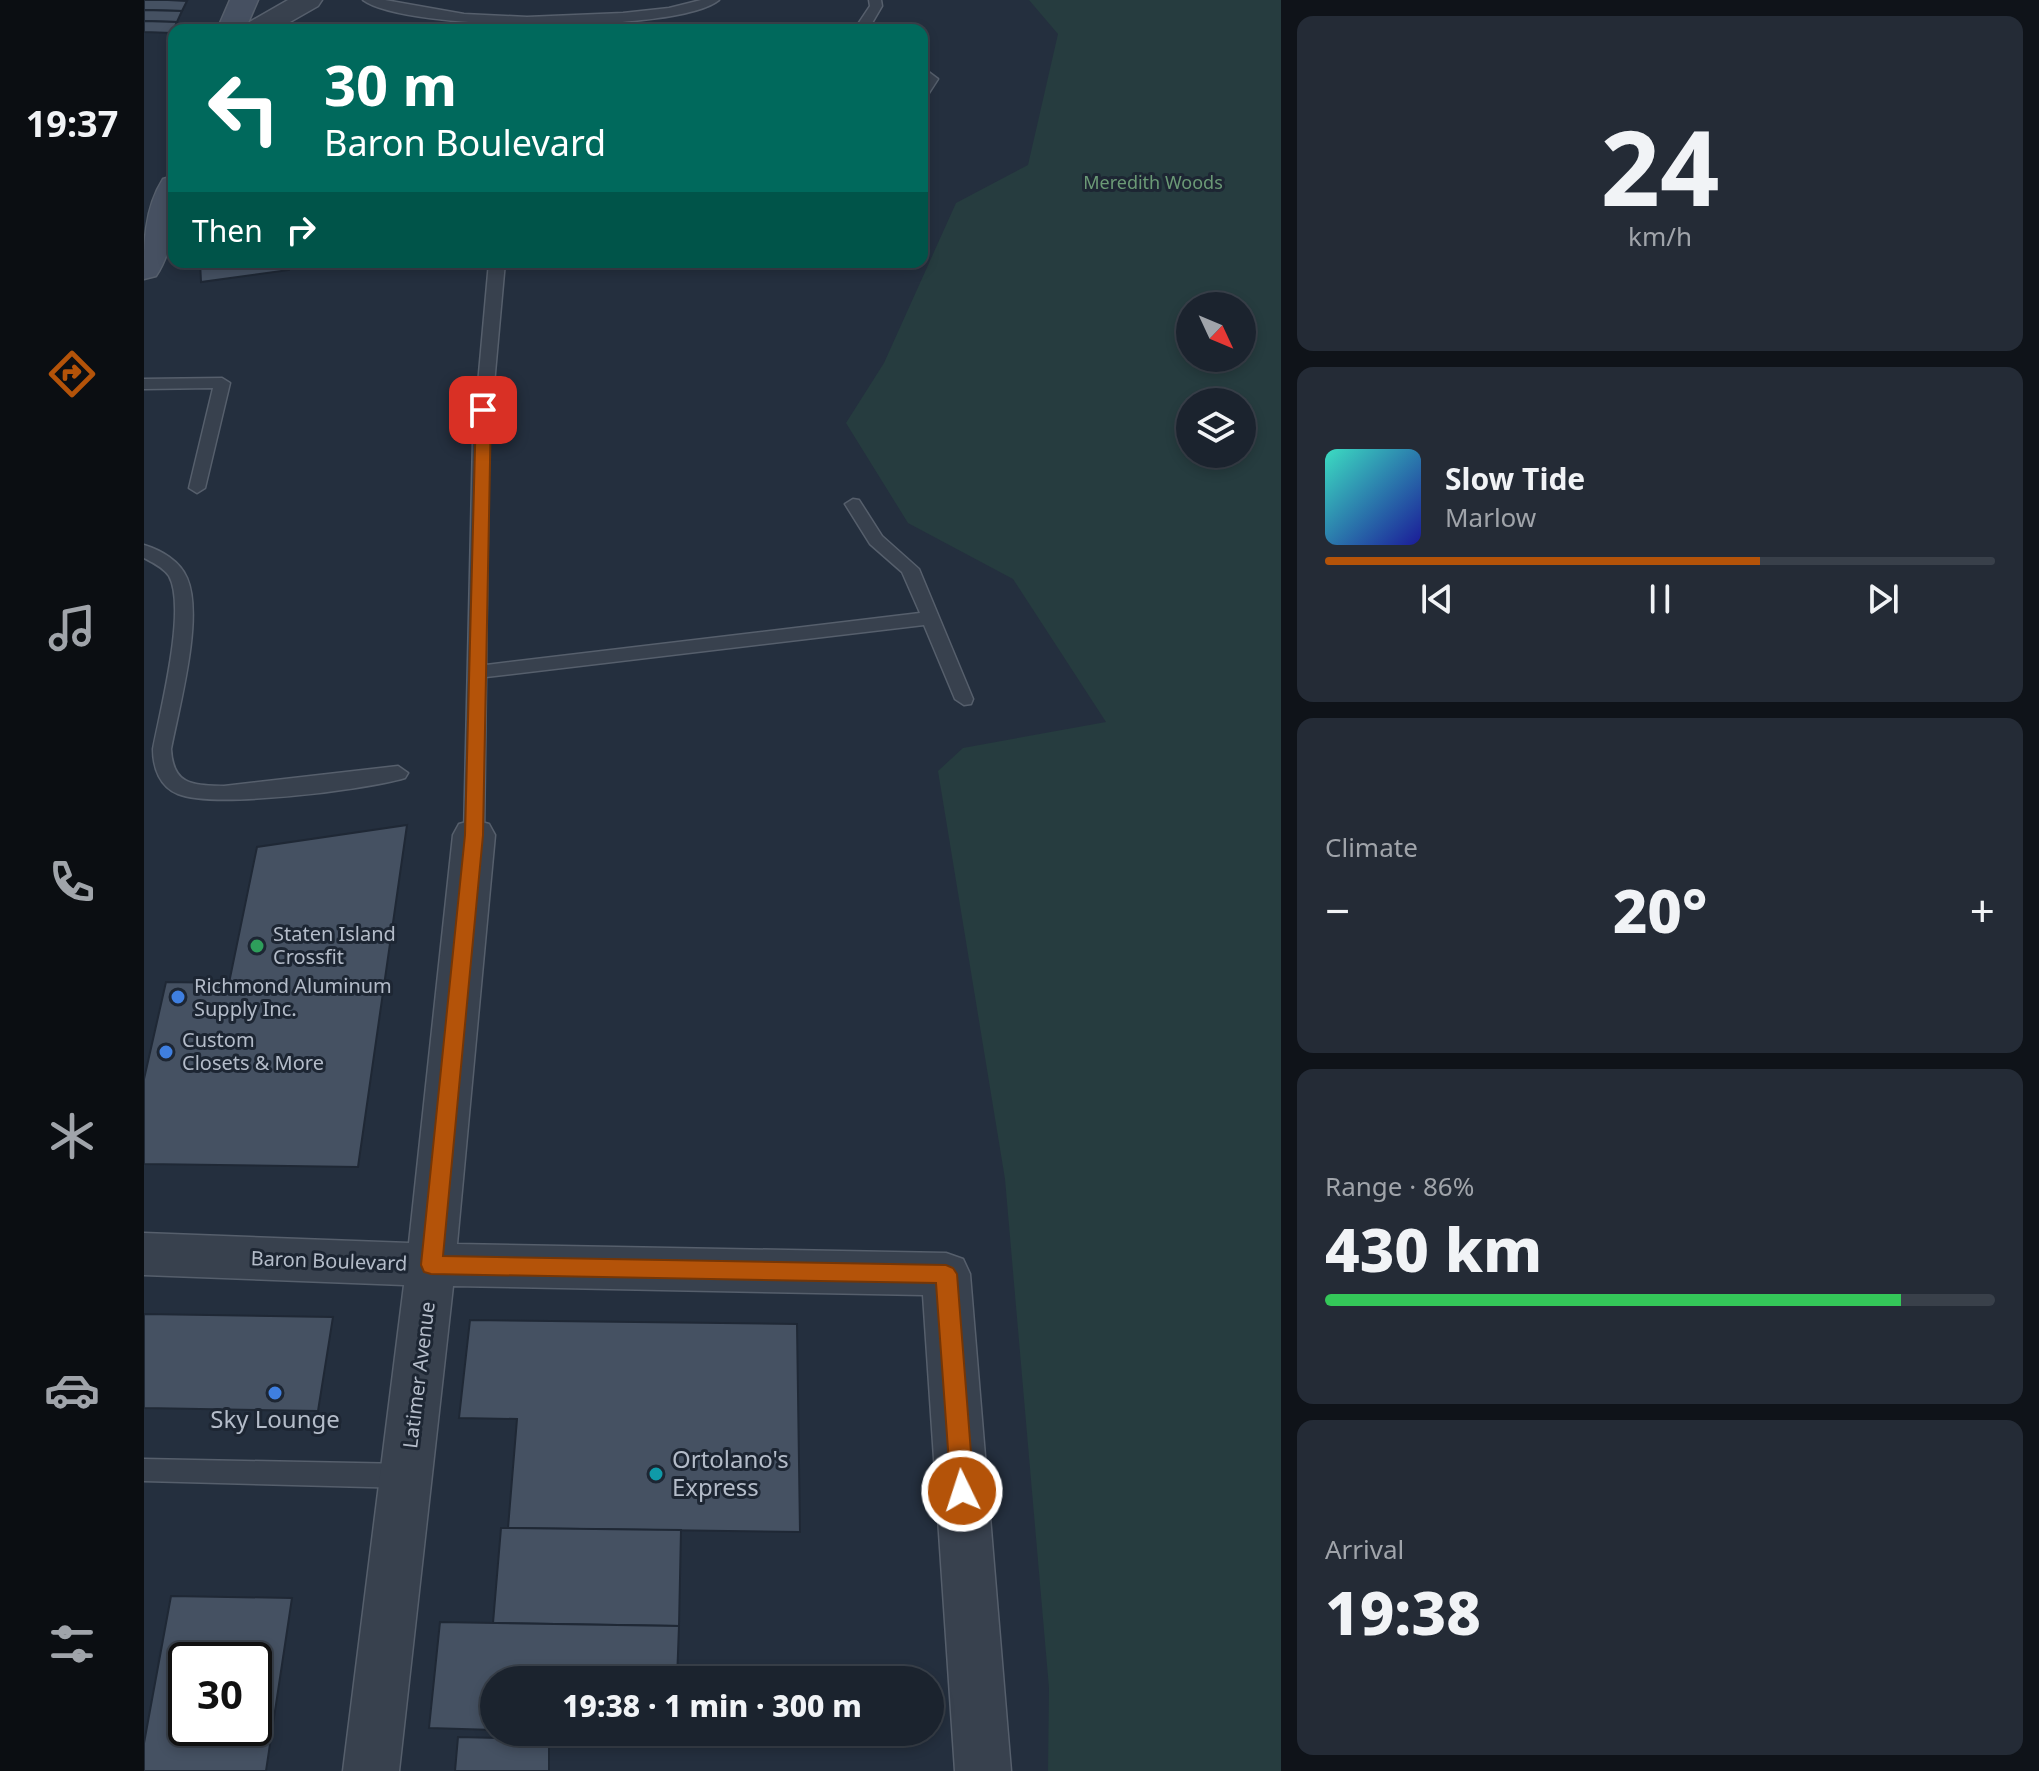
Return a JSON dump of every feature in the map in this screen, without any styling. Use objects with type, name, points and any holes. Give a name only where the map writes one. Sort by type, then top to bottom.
[{"type":"main road","points":[[234,24],[244,0]]},
{"type":"main road","points":[[144,269],[168,203]]},
{"type":"street","points":[[266,24],[308,0]]},
{"type":"street","name":"Latimer Avenue","points":[[371,1771],[431,1265],[474,835]]},
{"type":"street","name":"Baron Boulevard","points":[[144,1254],[431,1265],[946,1274],[983,1771]]},
{"type":"lane","points":[[369,0],[435,16],[496,22],[597,19],[673,12],[713,0]]},
{"type":"lane","points":[[865,24],[876,6],[875,0]]},
{"type":"lane","points":[[474,835],[481,440],[496,268]]},
{"type":"lane","points":[[144,384],[222,383],[197,488]]},
{"type":"lane","points":[[853,504],[876,540],[910,569],[964,699]]},
{"type":"lane","points":[[144,551],[159,558],[178,576],[185,603],[162,749],[162,768],[172,781],[187,791],[240,792],[398,773]]},
{"type":"lane","points":[[477,672],[932,618]]},
{"type":"lane","points":[[144,1470],[407,1476]]},
{"type":"green space","name":"Meredith Woods","points":[[1029,0],[1281,0],[1281,1771],[1048,1771],[1049,1688],[1005,1179],[938,771],[963,748],[1106,722],[1013,579],[908,523],[846,423],[884,363],[956,203],[1028,165],[1058,34]]},
{"type":"building","points":[[144,0],[187,1],[182,11],[144,10]]},
{"type":"building","points":[[144,10],[182,11],[177,22],[144,21]]},
{"type":"building","points":[[144,21],[177,22],[168,24],[168,33],[144,32]]},
{"type":"building","points":[[200,268],[289,268],[289,270],[201,282]]},
{"type":"building","points":[[407,825],[358,1167],[144,1164],[144,1079],[166,982],[229,983],[257,847]]},
{"type":"building","points":[[144,1314],[333,1317],[318,1411],[144,1408]]},
{"type":"building","name":"Ortolano's Express","points":[[470,1320],[797,1324],[800,1532],[508,1528],[517,1419],[459,1418]]},
{"type":"building","points":[[501,1528],[681,1530],[679,1626],[493,1623]]},
{"type":"building","points":[[171,1596],[292,1598],[272,1731],[272,1642],[168,1642],[168,1746],[270,1746],[266,1771],[144,1771],[144,1743]]},
{"type":"building","points":[[440,1622],[679,1626],[678,1666],[480,1666],[480,1730],[429,1728]]},
{"type":"building","points":[[458,1737],[480,1737],[480,1746],[549,1746],[549,1771],[455,1771]]},
{"type":"place","name":"Staten Island Crossfit","points":[[257,946]]},
{"type":"place","name":"Richmond Aluminum Supply Inc.","points":[[178,997]]},
{"type":"place","name":"Custom Closets & More","points":[[166,1052]]},
{"type":"place","name":"Sky Lounge","points":[[275,1393]]},
{"type":"place","name":"Ortolano's Express","points":[[656,1474]]},
{"type":"route","points":[[483,410],[474,835],[431,1265],[946,1274],[962,1491]]}]
